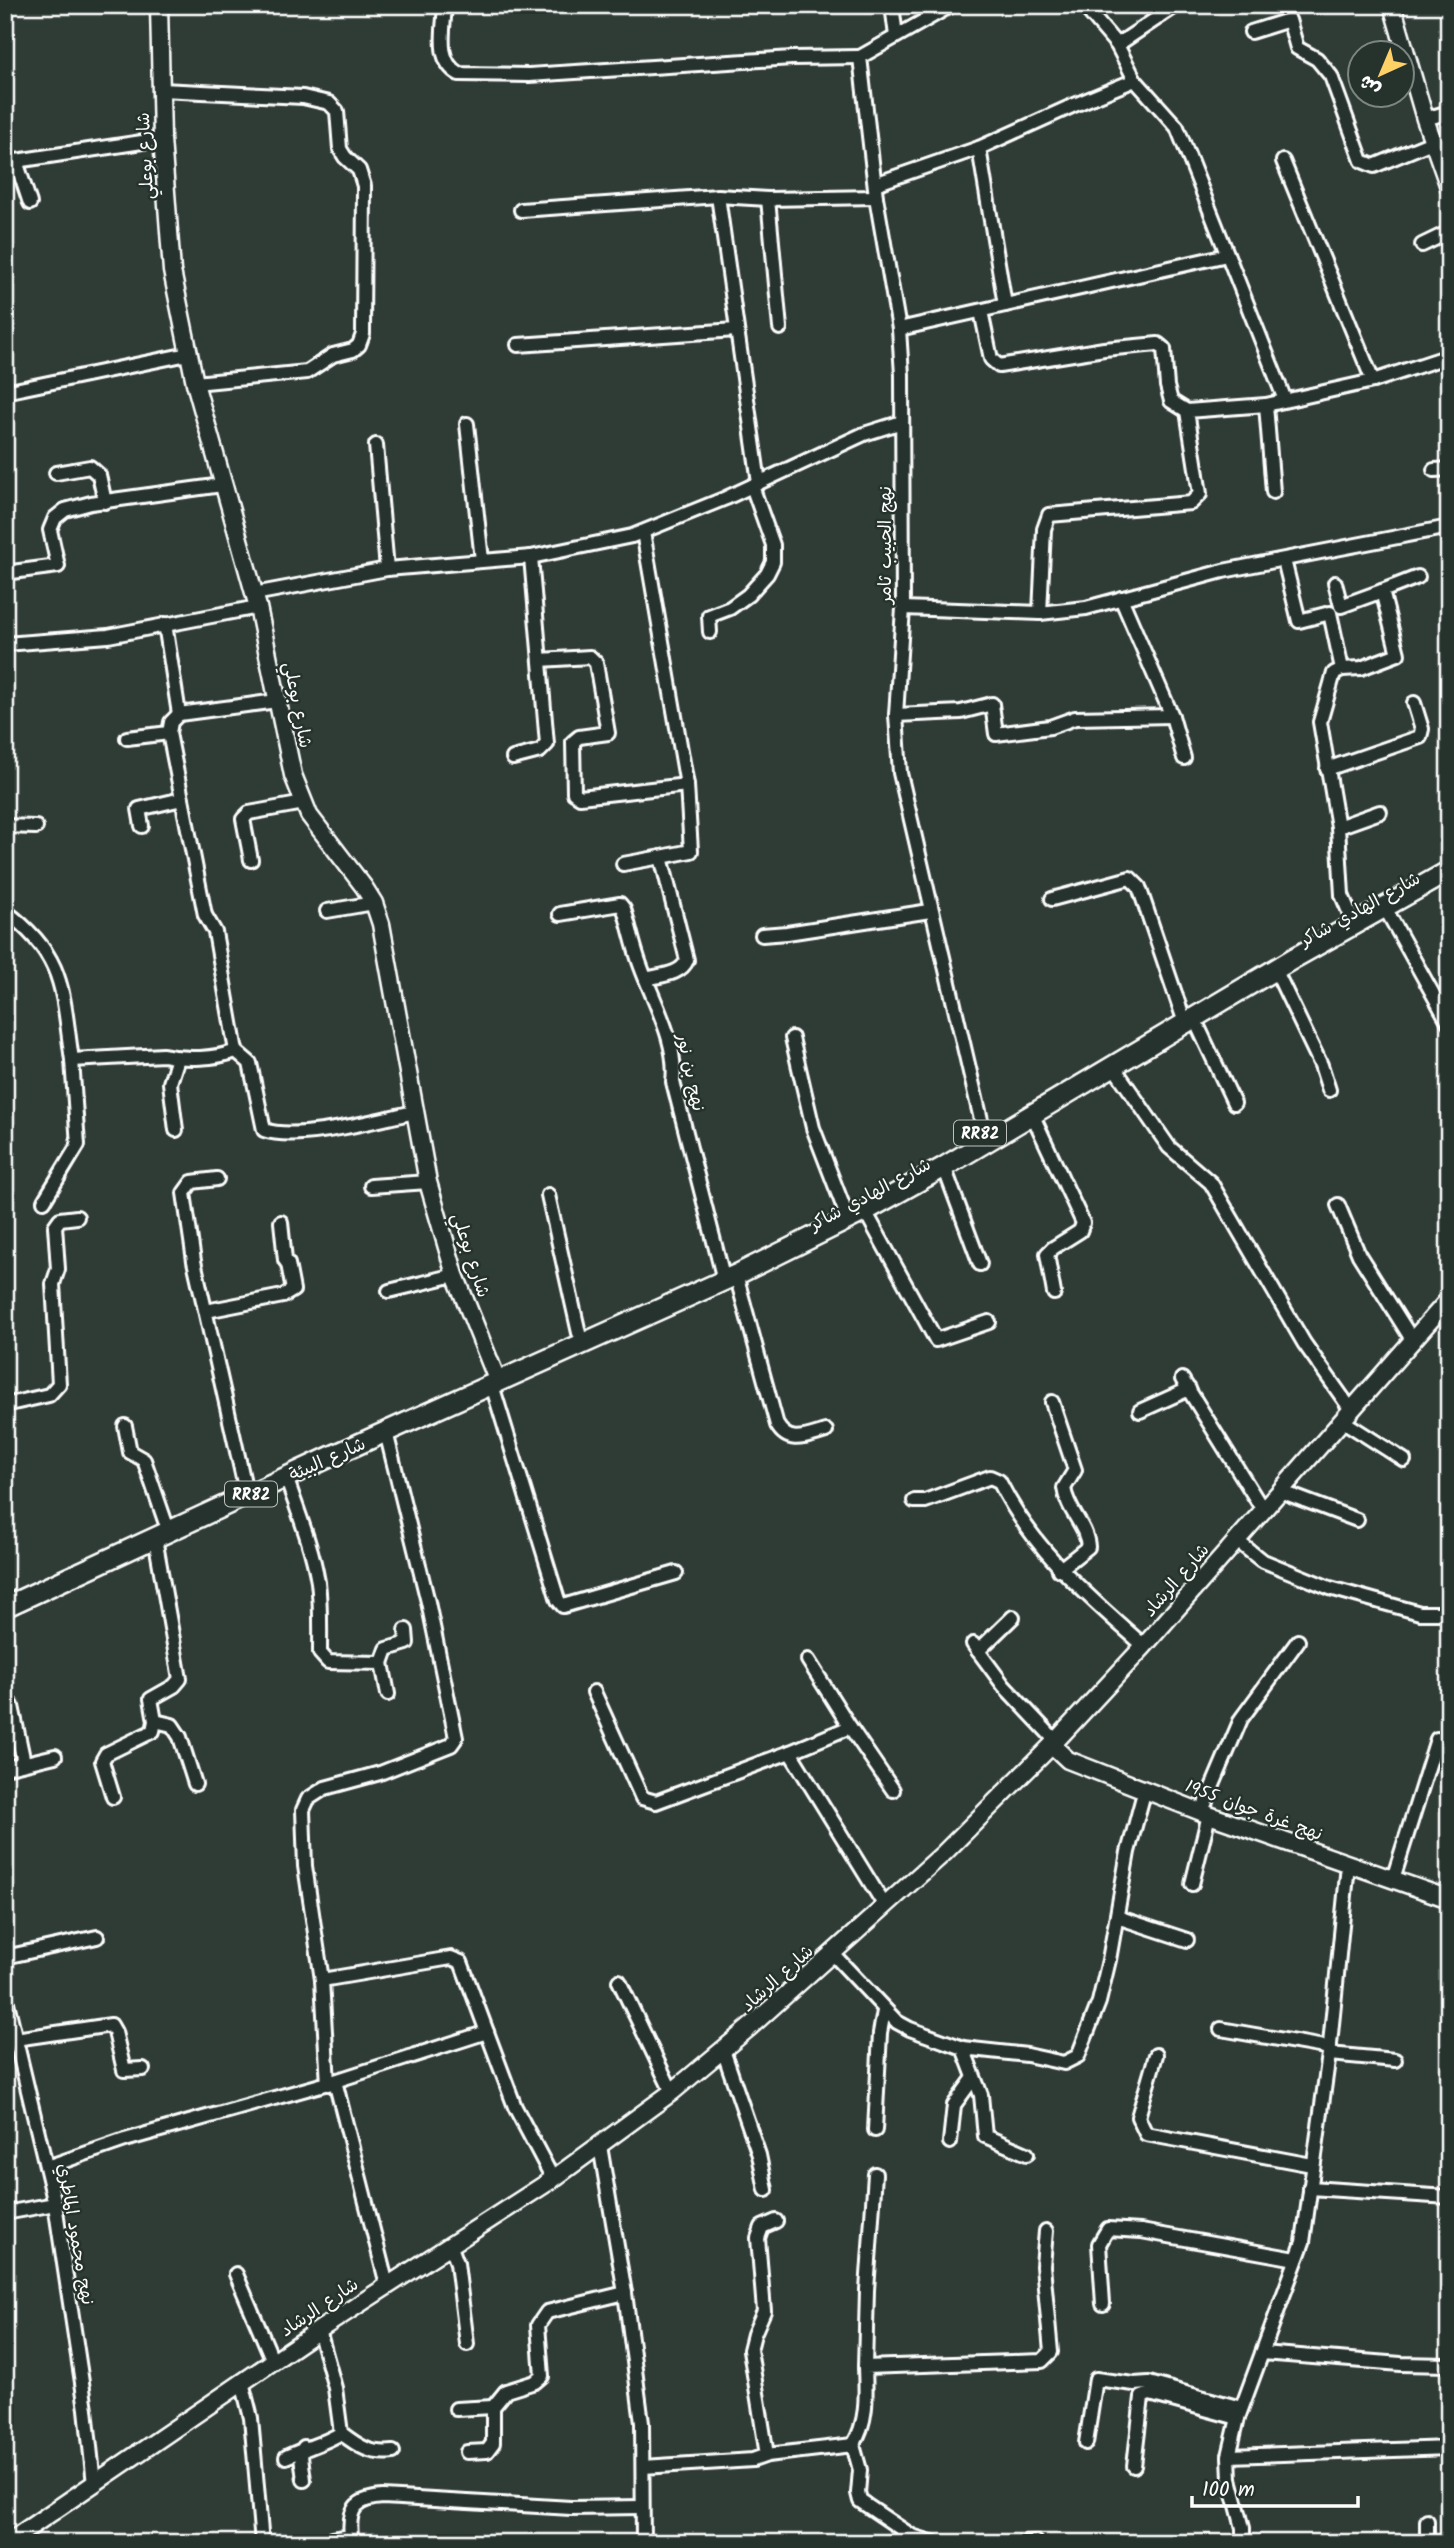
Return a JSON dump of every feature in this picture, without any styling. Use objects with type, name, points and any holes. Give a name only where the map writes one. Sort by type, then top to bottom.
[{"type":"main road","name":"شارع الهادي شاكر","points":[[494,1379],[727,1275],[857,1208],[984,1137],[1449,860]]},
{"type":"main road","name":"شارع الهادي شاكر","points":[[1351,920],[1384,906],[1449,871]]},
{"type":"main road","name":"شارع الهادي شاكر","points":[[1230,990],[1275,969],[1293,952]]},
{"type":"main road","name":"شارع الهادي شاكر","points":[[857,1208],[944,1167],[984,1137],[1032,1115],[1188,1016]]},
{"type":"main road","name":"شارع الهادي شاكر","points":[[494,1379],[579,1333],[727,1275]]},
{"type":"main road","name":"شارع البيئة","points":[[5,1593],[165,1521],[286,1477],[331,1451],[386,1432],[494,1379]]},
{"type":"main road","name":"شارع البيئة","points":[[5,1606],[155,1538],[245,1491],[331,1451],[494,1379]]},
{"type":"street","name":"شارع بوعلي","points":[[159,5],[162,139],[172,271],[195,383],[256,601],[293,775],[317,827],[373,903],[381,924],[428,1182],[455,1275],[494,1379]]},
{"type":"street","points":[[445,5],[445,61],[450,69],[459,74],[475,76],[792,58],[860,57],[952,5]]},
{"type":"street","points":[[892,5],[896,36]]},
{"type":"street","points":[[1083,5],[1117,45],[1135,80],[1177,127],[1285,400]]},
{"type":"street","points":[[1117,45],[1177,5]]},
{"type":"street","points":[[1392,5],[1424,119],[1449,187]]},
{"type":"street","points":[[1251,32],[1289,20],[1297,48],[1317,59],[1331,76],[1362,161],[1374,166],[1432,142]]},
{"type":"street","name":"نهج الحبيب ثامر","points":[[860,57],[875,191],[900,329],[903,608],[896,715],[900,774],[984,1137]]},
{"type":"street","points":[[521,210],[718,196],[768,199],[875,191],[1135,80]]},
{"type":"street","points":[[161,90],[303,97],[329,103],[337,111],[341,149],[345,157],[359,170],[364,186],[363,334],[359,345],[353,350],[333,355],[307,372],[195,383]]},
{"type":"street","points":[[1424,119],[1449,112]]},
{"type":"street","points":[[30,203],[16,161],[162,139]]},
{"type":"street","points":[[979,148],[1005,305]]},
{"type":"street","points":[[1283,161],[1373,381]]},
{"type":"street","points":[[710,632],[709,616],[730,608],[748,595],[766,574],[773,562],[774,545],[756,484],[718,196]]},
{"type":"street","points":[[768,199],[780,328]]},
{"type":"street","points":[[1422,245],[1449,232]]},
{"type":"street","points":[[900,329],[1227,255]]},
{"type":"street","points":[[981,311],[991,359],[999,366],[1104,349],[1158,344],[1164,349],[1171,401],[1187,411],[1265,405],[1373,381],[1449,356]]},
{"type":"street","points":[[518,345],[736,330]]},
{"type":"street","points":[[5,392],[188,354]]},
{"type":"street","points":[[1265,405],[1273,492]]},
{"type":"street","points":[[1040,613],[1044,528],[1049,515],[1191,503],[1200,494],[1187,411]]},
{"type":"street","points":[[5,644],[108,635],[165,624],[387,569],[531,557],[643,532],[864,434],[902,422]]},
{"type":"street","points":[[467,425],[482,560]]},
{"type":"street","points":[[376,445],[387,569]]},
{"type":"street","points":[[56,473],[90,467],[99,475],[105,502]]},
{"type":"street","points":[[1434,470],[1449,469]]},
{"type":"street","points":[[12,572],[58,566],[50,530],[55,518],[65,510],[222,485]]},
{"type":"street","points":[[903,608],[1040,613],[1086,608],[1177,581],[1449,527]]},
{"type":"street","points":[[623,864],[691,850],[687,785],[643,532]]},
{"type":"street","points":[[513,758],[540,751],[547,744],[531,557]]},
{"type":"street","points":[[1284,560],[1299,621],[1330,613],[1342,669]]},
{"type":"street","points":[[1335,583],[1341,606],[1418,578]]},
{"type":"street","points":[[1351,920],[1342,895],[1338,827],[1320,722],[1334,673],[1342,669],[1361,668],[1398,654],[1382,591]]},
{"type":"street","points":[[1121,598],[1172,716],[1184,758]]},
{"type":"street","points":[[165,624],[179,714]]},
{"type":"street","points":[[540,660],[590,657],[596,663],[608,733],[579,737],[573,742],[574,793],[580,797],[687,785]]},
{"type":"street","points":[[277,701],[179,714],[171,722],[169,733],[205,915],[215,932],[236,1051],[250,1063],[264,1130],[277,1135],[415,1112]]},
{"type":"street","points":[[1327,769],[1420,737],[1422,729],[1414,703]]},
{"type":"street","points":[[896,715],[961,712],[992,704],[996,734],[1050,727],[1075,718],[1172,716]]},
{"type":"street","points":[[127,738],[169,733]]},
{"type":"street","points":[[142,826],[139,809],[182,799]]},
{"type":"street","points":[[251,860],[243,819],[249,813],[304,803]]},
{"type":"street","points":[[1338,827],[1380,812]]},
{"type":"street","points":[[5,826],[36,827]]},
{"type":"street","points":[[646,979],[679,971],[684,968],[687,960],[661,857]]},
{"type":"street","points":[[1052,899],[1130,878],[1139,887],[1188,1016],[1234,1103]]},
{"type":"street","points":[[327,911],[373,903]]},
{"type":"street","name":"نهج بن نور","points":[[560,914],[620,904],[624,909],[675,1065],[673,1082],[727,1275],[777,1425],[788,1438],[826,1431]]},
{"type":"street","points":[[1384,906],[1449,1023]]},
{"type":"street","points":[[5,911],[44,947],[56,968],[72,1060],[78,1145],[44,1201]]},
{"type":"street","points":[[762,935],[930,911]]},
{"type":"street","points":[[1275,969],[1321,1065],[1329,1090]]},
{"type":"street","points":[[792,1038],[813,1128],[936,1340],[989,1322]]},
{"type":"street","points":[[72,1060],[163,1055],[178,1058],[225,1055],[236,1051]]},
{"type":"street","points":[[176,1130],[170,1083],[178,1058]]},
{"type":"street","points":[[1113,1066],[1169,1146],[1211,1183],[1348,1416],[1404,1460]]},
{"type":"street","points":[[1032,1115],[1083,1223],[1080,1231],[1047,1254],[1054,1293]]},
{"type":"street","points":[[944,1167],[980,1264]]},
{"type":"street","points":[[217,1179],[192,1182],[184,1193],[194,1261],[245,1491]]},
{"type":"street","points":[[371,1186],[428,1182]]},
{"type":"street","points":[[548,1195],[579,1333]]},
{"type":"street","points":[[1338,1205],[1359,1255],[1413,1341]]},
{"type":"street","points":[[6,1402],[49,1395],[59,1384],[53,1284],[58,1269],[55,1226],[60,1219],[77,1217]]},
{"type":"street","points":[[206,1311],[283,1296],[293,1290],[285,1260],[281,1222]]},
{"type":"street","points":[[389,1292],[455,1275]]},
{"type":"street","name":"شارع الرشاد","points":[[7,2543],[319,2330],[553,2179],[672,2092],[723,2050],[944,1853],[1054,1743],[1144,1646],[1449,1299]]},
{"type":"street","points":[[494,1379],[536,1534],[558,1600],[563,1606],[676,1573]]},
{"type":"street","points":[[1140,1411],[1186,1384],[1263,1510]]},
{"type":"street","points":[[1052,1402],[1075,1470],[1064,1489],[1066,1501],[1087,1536],[1088,1547],[1059,1570]]},
{"type":"street","points":[[125,1426],[130,1452],[144,1460],[165,1521]]},
{"type":"street","points":[[386,1432],[428,1601],[456,1738],[451,1745],[380,1773],[325,1788],[308,1799],[303,1810],[305,1866],[322,1980],[332,2082],[387,2285]]},
{"type":"street","points":[[286,1477],[311,1549],[318,1583],[320,1654],[328,1662],[382,1663]]},
{"type":"street","points":[[914,1501],[925,1501],[990,1477],[999,1482],[1038,1545],[1059,1570],[1144,1646]]},
{"type":"street","points":[[1280,1491],[1357,1520]]},
{"type":"street","points":[[113,1797],[102,1761],[106,1754],[153,1731],[155,1721],[151,1699],[174,1686],[180,1679],[155,1538]]},
{"type":"street","points":[[1236,1540],[1261,1560],[1330,1588],[1420,1612],[1449,1613]]},
{"type":"street","points":[[1013,1617],[975,1647],[1004,1686],[1054,1743]]},
{"type":"street","points":[[387,1694],[382,1663],[387,1649],[407,1643],[406,1630]]},
{"type":"street","points":[[1192,1884],[1205,1813],[1241,1719],[1298,1642]]},
{"type":"street","points":[[808,1660],[893,1790]]},
{"type":"street","points":[[594,1692],[642,1798],[656,1802],[850,1727]]},
{"type":"street","points":[[5,1698],[12,1706],[23,1758],[21,1763]]},
{"type":"street","points":[[155,1721],[172,1725],[180,1737],[195,1784]]},
{"type":"street","points":[[1393,1879],[1437,1739]]},
{"type":"street","name":"نهج غرة جوان 1955","points":[[1054,1743],[1068,1760],[1205,1813],[1449,1899]]},
{"type":"street","points":[[790,1752],[886,1906]]},
{"type":"street","points":[[5,1768],[55,1756]]},
{"type":"street","points":[[833,1954],[884,2011],[910,2029],[963,2048],[1027,2055],[1064,2063],[1078,2056],[1099,2001],[1128,1852],[1145,1789]]},
{"type":"street","points":[[1243,2543],[1243,2528],[1230,2479],[1229,2456],[1240,2413],[1303,2242],[1329,2051],[1348,1865]]},
{"type":"street","points":[[1117,1917],[1187,1940]]},
{"type":"street","points":[[5,1957],[97,1937]]},
{"type":"street","points":[[322,1980],[451,1958],[461,1962],[515,2107],[553,2179]]},
{"type":"street","points":[[619,1981],[672,2092]]},
{"type":"street","name":"نهج محمود الماطري","points":[[5,1994],[55,2204],[86,2409],[94,2484]]},
{"type":"street","points":[[875,2130],[880,2033],[884,2011]]},
{"type":"street","points":[[15,2039],[111,2025],[124,2070],[143,2069]]},
{"type":"street","points":[[1221,2029],[1329,2051],[1395,2060]]},
{"type":"street","points":[[47,2167],[125,2140],[332,2082],[487,2032]]},
{"type":"street","points":[[963,2048],[981,2095],[985,2136],[1027,2154]]},
{"type":"street","points":[[723,2050],[759,2155],[766,2190]]},
{"type":"street","points":[[1156,2055],[1138,2117],[1146,2134],[1312,2165]]},
{"type":"street","points":[[950,2142],[954,2105],[973,2079]]},
{"type":"street","points":[[600,2146],[625,2293],[642,2423],[643,2543]]},
{"type":"street","points":[[875,2174],[867,2290],[865,2414],[864,2426],[853,2445],[860,2470],[858,2493],[860,2501],[896,2526],[912,2536],[935,2543]]},
{"type":"street","points":[[1310,2188],[1449,2197]]},
{"type":"street","points":[[5,2213],[55,2204]]},
{"type":"street","points":[[767,2455],[750,2350],[764,2311],[758,2238],[762,2227],[776,2221]]},
{"type":"street","points":[[1102,2304],[1099,2244],[1108,2229],[1141,2231],[1296,2259]]},
{"type":"street","points":[[865,2367],[1042,2361],[1051,2352],[1043,2266],[1046,2231]]},
{"type":"street","points":[[450,2244],[457,2263],[467,2344]]},
{"type":"street","points":[[236,2274],[273,2361]]},
{"type":"street","points":[[467,2452],[487,2451],[493,2443],[492,2407],[506,2391],[535,2382],[542,2376],[538,2325],[547,2312],[625,2293]]},
{"type":"street","points":[[319,2330],[335,2388],[341,2433],[365,2450],[379,2454],[393,2452]]},
{"type":"street","points":[[1262,2353],[1449,2365]]},
{"type":"street","points":[[1086,2443],[1096,2378],[1134,2384],[1149,2383],[1240,2413]]},
{"type":"street","points":[[242,2382],[251,2418],[262,2543]]},
{"type":"street","points":[[1134,2466],[1142,2397],[1150,2395],[1240,2413]]},
{"type":"street","points":[[456,2409],[492,2407]]},
{"type":"street","points":[[286,2458],[304,2447],[332,2439],[341,2433]]},
{"type":"street","points":[[643,2467],[753,2460],[767,2455],[853,2445]]},
{"type":"street","points":[[304,2447],[301,2456],[304,2480]]},
{"type":"street","points":[[1229,2456],[1449,2448]]},
{"type":"street","points":[[332,2543],[332,2539],[351,2536],[349,2519],[356,2505],[366,2498],[571,2508],[642,2507]]},
{"type":"street","points":[[1427,2521],[1427,2543]]},
{"type":"street","points":[[896,2526],[897,2543]]},
{"type":"street","points":[[1022,2543],[1035,2542]]}]
